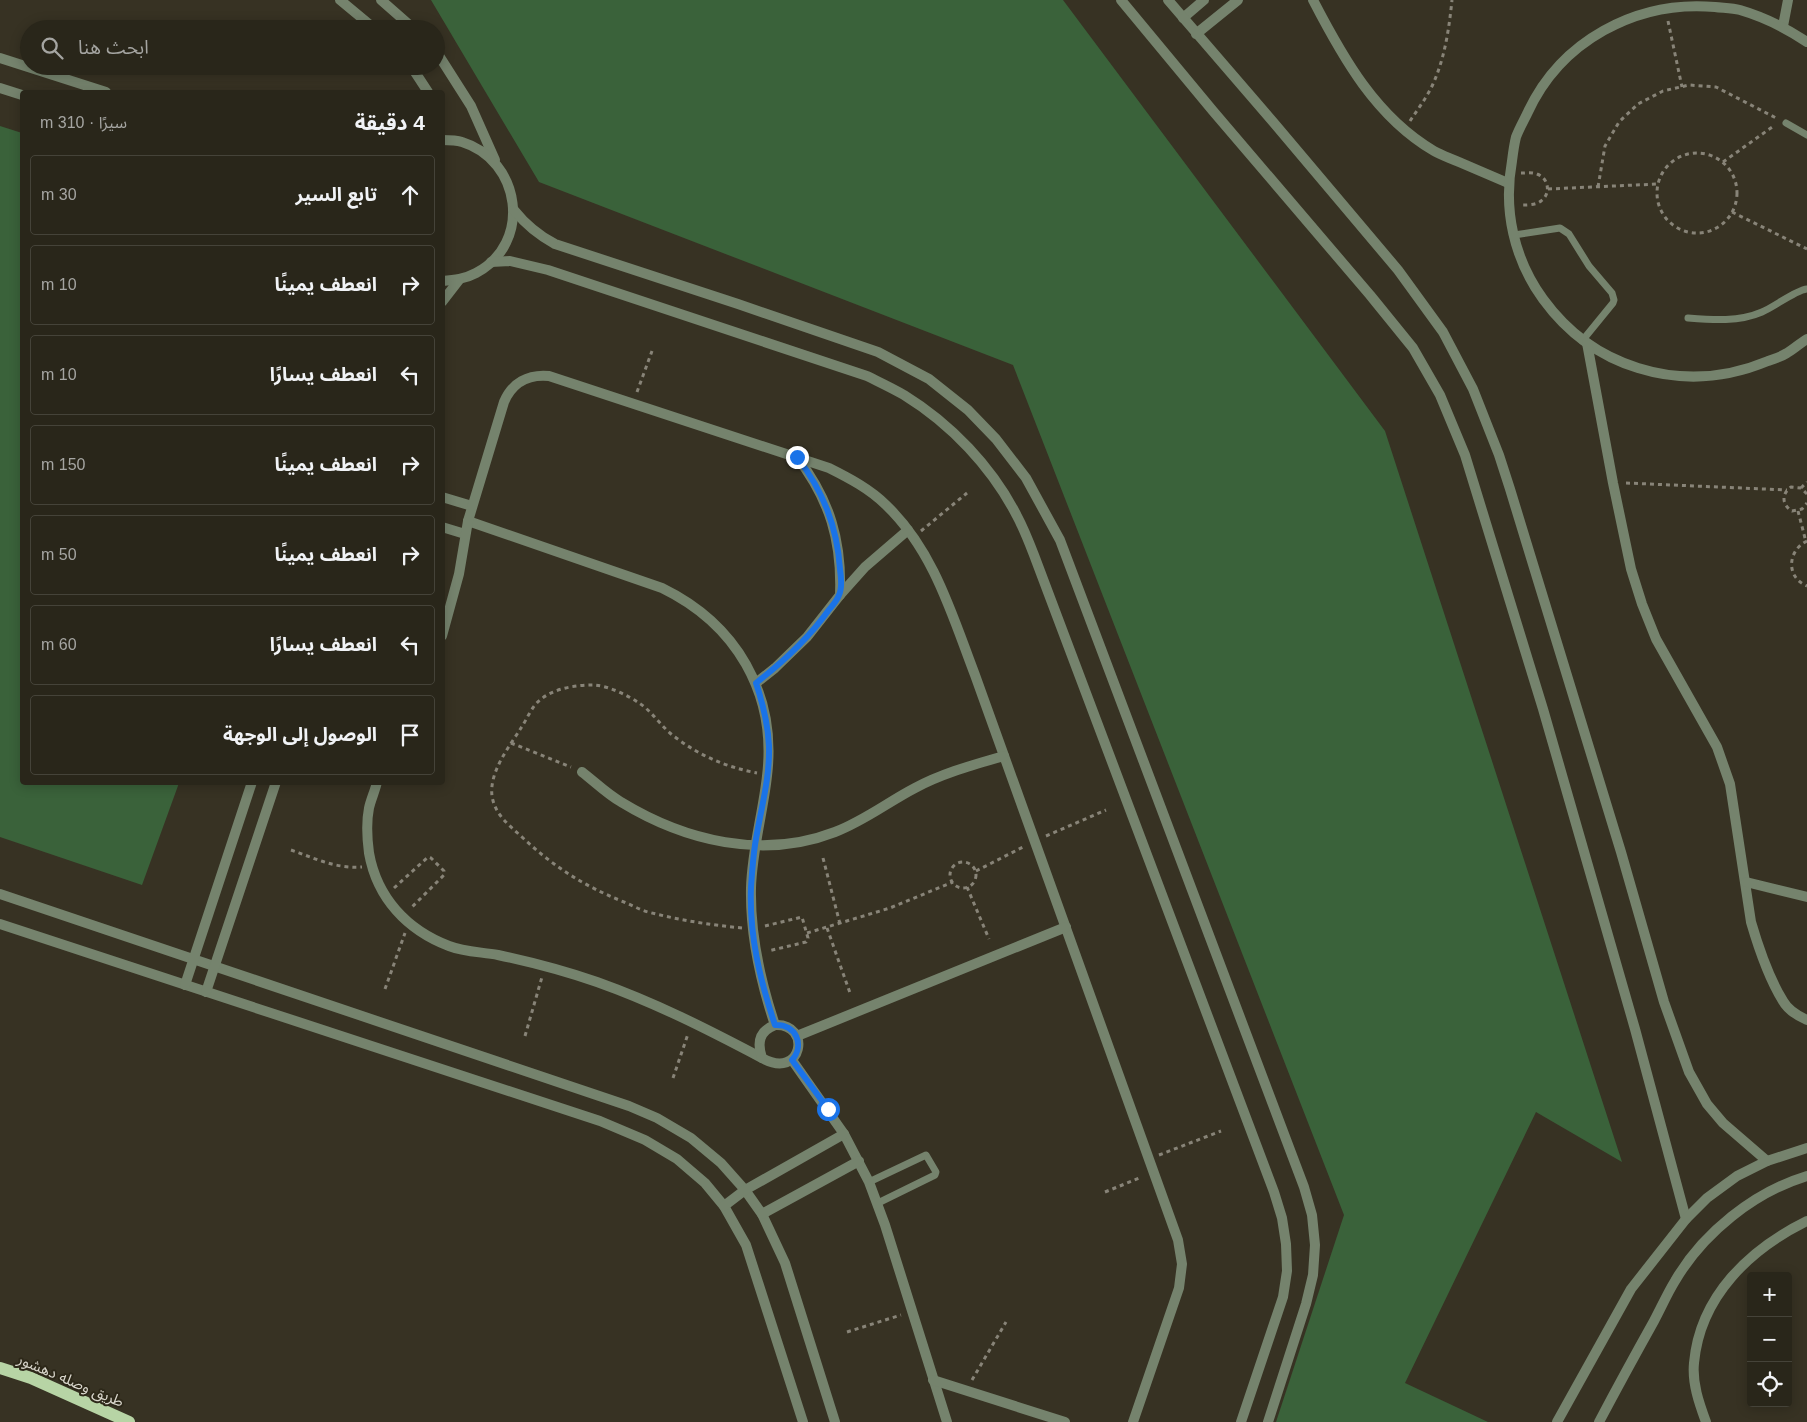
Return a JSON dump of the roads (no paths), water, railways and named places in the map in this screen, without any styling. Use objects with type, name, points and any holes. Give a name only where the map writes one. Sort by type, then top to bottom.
[{"type":"main road","name":"طريق وصله دهشور","points":[[0,1368],[31,1378],[129,1422]]},
{"type":"street","points":[[340,0],[364,20]]},
{"type":"street","points":[[381,0],[404,20]]},
{"type":"street","points":[[1121,0],[1370,295],[1412,348],[1440,395],[1464,455],[1543,709],[1636,1029],[1686,1219]]},
{"type":"street","points":[[1168,0],[1398,270],[1443,332],[1473,389],[1510,489],[1621,852],[1664,1002],[1689,1072],[1707,1104],[1723,1123],[1767,1161]]},
{"type":"street","points":[[1183,18],[1204,0]]},
{"type":"street","points":[[1196,34],[1238,0]]},
{"type":"street","points":[[1313,0],[1335,43],[1354,73],[1378,103],[1405,130],[1434,151],[1509,178]]},
{"type":"street","points":[[1783,26],[1788,0]]},
{"type":"street","points":[[1807,42],[1783,26],[1739,10],[1692,5],[1646,12],[1603,29],[1565,58],[1536,94],[1516,137],[1509,178],[1510,219],[1518,254],[1534,287],[1555,316],[1585,342],[1619,362],[1660,375],[1703,378],[1746,371],[1785,354],[1807,339]]},
{"type":"street","points":[[0,58],[20,64]]},
{"type":"street","points":[[445,64],[471,106],[496,163],[506,177],[512,193],[514,210],[511,229],[503,247],[492,262],[476,273],[459,280],[445,281]]},
{"type":"street","points":[[53,75],[100,90]]},
{"type":"street","points":[[418,75],[427,90]]},
{"type":"street","points":[[0,88],[20,94]]},
{"type":"street","points":[[445,137],[461,141],[483,152],[496,163]]},
{"type":"street","points":[[514,210],[525,224],[555,244],[878,352],[929,379],[968,410],[996,439],[1026,478],[1060,540],[1304,1187],[1312,1216],[1315,1245],[1313,1275],[1306,1304],[1268,1422]]},
{"type":"street","points":[[492,262],[510,261],[548,270],[867,376],[904,395],[938,419],[969,448],[996,481],[1017,517],[1034,555],[1271,1183],[1282,1218],[1286,1244],[1287,1271],[1283,1297],[1241,1422]]},
{"type":"street","points":[[445,298],[459,280]]},
{"type":"street","points":[[1585,342],[1631,568],[1645,613],[1673,672],[1717,747],[1730,784],[1751,922],[1757,942],[1784,1002],[1796,1015],[1807,1020]]},
{"type":"street","points":[[445,625],[459,574],[468,521],[504,402],[507,395],[518,383],[533,376],[549,376],[829,468],[859,484],[886,504],[911,533],[929,560],[943,591],[1150,1158],[1178,1240],[1181,1276],[1176,1299],[1134,1422]]},
{"type":"street","points":[[797,457],[821,492],[836,532],[841,574],[840,595]]},
{"type":"street","points":[[445,498],[472,506]]},
{"type":"street","points":[[468,521],[662,588],[680,596],[711,619],[725,633],[747,665],[756,683],[764,711],[769,748],[767,775],[754,846],[751,888],[752,929],[756,954],[764,990],[775,1025]]},
{"type":"street","points":[[445,528],[465,534]]},
{"type":"street","points":[[756,683],[807,637],[840,595],[879,554],[911,533]]},
{"type":"street","points":[[582,772],[620,801],[661,824],[707,839],[754,846],[814,839],[835,833],[936,778],[1004,756]]},
{"type":"street","points":[[185,985],[251,785]]},
{"type":"street","points":[[206,992],[275,785]]},
{"type":"street","points":[[376,785],[369,809],[367,828],[372,866],[385,897],[405,920],[427,936],[451,947],[498,955],[545,967],[595,982],[644,1000],[692,1021],[773,1064],[780,1065],[792,1060],[798,1049],[797,1036],[787,1027],[775,1025],[768,1028],[760,1038],[759,1045],[762,1058]]},
{"type":"street","points":[[1746,882],[1807,897]]},
{"type":"street","points":[[0,894],[629,1106],[657,1118],[691,1138],[721,1163],[745,1190],[762,1214],[785,1262],[835,1422]]},
{"type":"street","points":[[0,924],[600,1121],[645,1140],[676,1159],[705,1183],[724,1206],[746,1245],[803,1422]]},
{"type":"street","points":[[797,1036],[1066,927]]},
{"type":"street","points":[[792,1060],[844,1134],[859,1161],[878,1203],[947,1422]]},
{"type":"street","points":[[724,1206],[745,1190],[844,1134]]},
{"type":"street","points":[[1557,1422],[1631,1290],[1686,1219],[1707,1198],[1737,1176],[1767,1161],[1807,1148]]},
{"type":"street","points":[[762,1214],[859,1161]]},
{"type":"street","points":[[1599,1422],[1676,1280],[1694,1255],[1736,1213],[1765,1194],[1790,1181],[1807,1176]]},
{"type":"street","points":[[1706,1422],[1697,1397],[1694,1364],[1699,1331],[1713,1300],[1758,1250],[1807,1220]]},
{"type":"street","points":[[934,1380],[1065,1422]]},
{"type":"lane","points":[[1786,123],[1807,135]]},
{"type":"lane","points":[[1514,235],[1560,228],[1565,230],[1589,266],[1612,293],[1613,303],[1585,342]]},
{"type":"lane","points":[[1688,318],[1725,320],[1760,313],[1797,292],[1807,289]]},
{"type":"lane","points":[[869,1182],[924,1155],[928,1155],[936,1172],[935,1176],[878,1203]]}]
